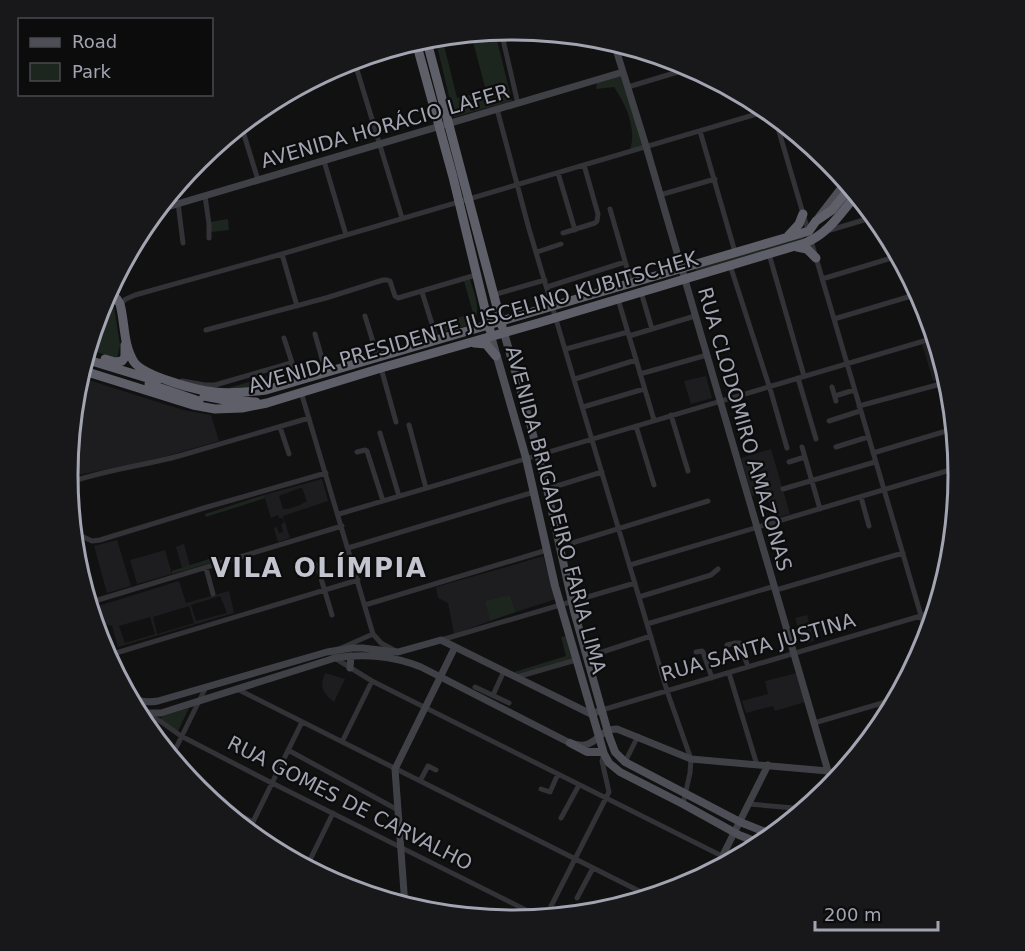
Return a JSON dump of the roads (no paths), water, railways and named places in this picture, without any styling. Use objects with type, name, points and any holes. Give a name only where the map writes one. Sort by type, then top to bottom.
[{"type":"highway","name":"AVENIDA BRIGADEIRO FARIA LIMA","points":[[428,49],[463,200],[469,247],[491,336]]},
{"type":"highway","name":"AVENIDA BRIGADEIRO FARIA LIMA","points":[[419,51],[444,125]]},
{"type":"highway","points":[[810,235],[816,221],[832,210],[845,195]]},
{"type":"highway","name":"AVENIDA BRIGADEIRO FARIA LIMA","points":[[463,200],[476,230],[504,333]]},
{"type":"highway","name":"AVENIDA PRESIDENTE JUSCELINO KUBITSCHEK","points":[[126,336],[131,356],[140,369],[196,388],[216,392],[237,393],[266,390],[788,236],[824,232],[850,202]]},
{"type":"highway","points":[[788,236],[799,224],[803,214]]},
{"type":"highway","points":[[467,236],[476,230]]},
{"type":"highway","name":"AVENIDA PRESIDENTE JUSCELINO KUBITSCHEK","points":[[90,373],[194,405],[215,409],[242,408],[267,403],[730,266],[792,247],[810,235]]},
{"type":"highway","points":[[469,247],[474,243],[478,245],[487,269]]},
{"type":"highway","points":[[792,247],[807,249],[816,258]]},
{"type":"highway","points":[[494,298],[506,312],[523,315]]},
{"type":"highway","points":[[94,356],[115,362],[121,362],[124,357],[126,336],[123,315],[120,304],[115,299]]},
{"type":"highway","points":[[470,330],[479,320],[483,303]]},
{"type":"highway","points":[[469,343],[486,344],[496,356]]},
{"type":"highway","points":[[93,361],[206,397],[267,403]]},
{"type":"highway","points":[[91,366],[208,404],[242,408]]},
{"type":"highway","points":[[225,400],[245,397],[266,390]]},
{"type":"main road","points":[[816,221],[840,189]]},
{"type":"main road","name":"AVENIDA BRIGADEIRO FARIA LIMA","points":[[504,333],[547,489],[586,657],[615,752],[625,762]]},
{"type":"main road","name":"AVENIDA BRIGADEIRO FARIA LIMA","points":[[491,336],[526,458],[561,605],[603,753],[609,763],[620,772],[751,839]]},
{"type":"main road","points":[[510,405],[525,404]]},
{"type":"main road","points":[[543,532],[550,544],[559,547]]},
{"type":"main road","points":[[570,743],[587,752],[603,753]]},
{"type":"main road","points":[[625,762],[740,822],[763,831]]},
{"type":"street","points":[[507,40],[503,41],[518,104]]},
{"type":"street","name":"RUA CLODOMIRO AMAZONAS","points":[[617,53],[758,528],[828,775]]},
{"type":"street","points":[[357,70],[402,218]]},
{"type":"street","name":"AVENIDA HORÁCIO LAFER","points":[[174,203],[205,196],[623,72]]},
{"type":"street","points":[[628,87],[675,73]]},
{"type":"street","points":[[497,110],[667,691],[691,759],[683,804]]},
{"type":"street","points":[[120,304],[135,295],[755,115]]},
{"type":"street","points":[[700,131],[735,252]]},
{"type":"street","points":[[780,133],[922,616]]},
{"type":"street","points":[[244,134],[258,180]]},
{"type":"street","points":[[324,161],[346,235]]},
{"type":"street","points":[[563,233],[595,224],[598,218],[597,207],[584,165]]},
{"type":"street","points":[[558,173],[575,230]]},
{"type":"street","points":[[660,195],[715,179]]},
{"type":"street","points":[[205,196],[209,237]]},
{"type":"street","points":[[178,203],[183,243]]},
{"type":"street","points":[[610,209],[630,282]]},
{"type":"street","points":[[838,217],[853,224]]},
{"type":"street","points":[[824,232],[864,220]]},
{"type":"street","points":[[537,252],[561,244]]},
{"type":"street","points":[[282,254],[297,306]]},
{"type":"street","points":[[769,254],[816,439]]},
{"type":"street","points":[[822,279],[889,259]]},
{"type":"street","points":[[547,286],[625,262]]},
{"type":"street","points":[[730,266],[787,448]]},
{"type":"street","points":[[206,330],[383,280],[390,281],[395,296],[400,298],[476,275]]},
{"type":"street","points":[[494,298],[545,280]]},
{"type":"street","points":[[423,292],[437,340]]},
{"type":"street","points":[[640,292],[652,329]]},
{"type":"street","points":[[117,294],[135,295]]},
{"type":"street","points":[[834,319],[909,297]]},
{"type":"street","points":[[618,299],[654,420]]},
{"type":"street","points":[[365,316],[378,358]]},
{"type":"street","points":[[566,349],[652,329],[695,316]]},
{"type":"street","points":[[315,334],[326,373]]},
{"type":"street","points":[[284,338],[298,381]]},
{"type":"street","points":[[339,514],[925,340]]},
{"type":"street","points":[[640,374],[707,355]]},
{"type":"street","points":[[575,379],[636,360]]},
{"type":"street","points":[[161,377],[215,385],[291,363]]},
{"type":"street","points":[[381,368],[396,422]]},
{"type":"street","points":[[829,421],[860,408],[938,385]]},
{"type":"street","points":[[832,387],[835,398],[854,390]]},
{"type":"street","points":[[583,407],[644,389]]},
{"type":"street","points":[[301,392],[375,637],[398,652]]},
{"type":"street","points":[[671,415],[688,471]]},
{"type":"street","points":[[78,480],[115,469],[160,462],[309,418]]},
{"type":"street","points":[[409,425],[426,488]]},
{"type":"street","points":[[636,426],[654,485]]},
{"type":"street","points":[[280,427],[288,454]]},
{"type":"street","points":[[873,453],[945,431]]},
{"type":"street","points":[[380,433],[399,496]]},
{"type":"street","points":[[836,447],[868,437]]},
{"type":"street","points":[[802,447],[820,509]]},
{"type":"street","points":[[357,452],[367,451],[383,501]]},
{"type":"street","points":[[789,462],[805,458]]},
{"type":"street","points":[[783,489],[876,462]]},
{"type":"street","points":[[630,565],[948,471]]},
{"type":"street","points":[[547,489],[602,472]]},
{"type":"street","points":[[82,536],[92,541],[100,540],[326,473]]},
{"type":"street","points":[[348,548],[534,492]]},
{"type":"street","points":[[861,496],[870,526]]},
{"type":"street","points":[[559,547],[708,501]]},
{"type":"street","points":[[96,601],[342,526]]},
{"type":"street","points":[[365,605],[547,550]]},
{"type":"street","points":[[647,624],[903,553]]},
{"type":"street","points":[[317,565],[332,615]]},
{"type":"street","points":[[206,568],[213,594]]},
{"type":"street","points":[[639,597],[711,575],[718,569]]},
{"type":"street","points":[[116,653],[358,580]]},
{"type":"street","points":[[142,703],[159,701],[332,654],[362,648],[398,652],[417,648],[635,583]]},
{"type":"street","name":"RUA SANTA JUSTINA","points":[[591,714],[922,616]]},
{"type":"street","points":[[586,657],[651,636]]},
{"type":"street","points":[[148,713],[161,712],[237,689],[332,654],[364,639],[375,637]]},
{"type":"street","points":[[441,640],[591,714]]},
{"type":"street","points":[[727,645],[740,643],[748,667]]},
{"type":"street","points":[[404,897],[395,769],[455,647]]},
{"type":"street","points":[[415,665],[411,657],[417,648]]},
{"type":"street","points":[[696,652],[703,652],[712,678]]},
{"type":"street","points":[[332,654],[382,658],[415,665],[570,743],[590,744],[607,729],[620,729],[691,759],[831,771]]},
{"type":"street","points":[[332,654],[372,681],[722,856],[768,765]]},
{"type":"street","points":[[350,668],[351,656]]},
{"type":"street","points":[[517,677],[576,660]]},
{"type":"street","points":[[493,695],[504,671]]},
{"type":"street","points":[[729,673],[757,765]]},
{"type":"street","points":[[342,742],[372,681]]},
{"type":"street","points":[[175,750],[206,687]]},
{"type":"street","points":[[475,687],[509,703]]},
{"type":"street","points":[[237,689],[639,891]]},
{"type":"street","points":[[814,723],[883,702]]},
{"type":"street","points":[[160,722],[158,718],[161,712]]},
{"type":"street","name":"RUA GOMES DE CARVALHO","points":[[151,717],[181,736],[272,783],[527,910]]},
{"type":"street","points":[[243,817],[253,822],[302,722]]},
{"type":"street","points":[[625,762],[638,736]]},
{"type":"street","points":[[288,750],[398,810]]},
{"type":"street","points":[[548,909],[606,798],[609,789],[602,761],[603,753]]},
{"type":"street","points":[[420,781],[428,766],[436,770]]},
{"type":"street","points":[[541,789],[550,792],[558,774]]},
{"type":"street","points":[[561,818],[579,785]]},
{"type":"street","points":[[749,804],[793,808]]},
{"type":"street","points":[[310,860],[333,813]]},
{"type":"street","points":[[577,898],[593,868]]},
{"type":"district","name":"VILA OLÍMPIA","points":[[319,568]]}]
